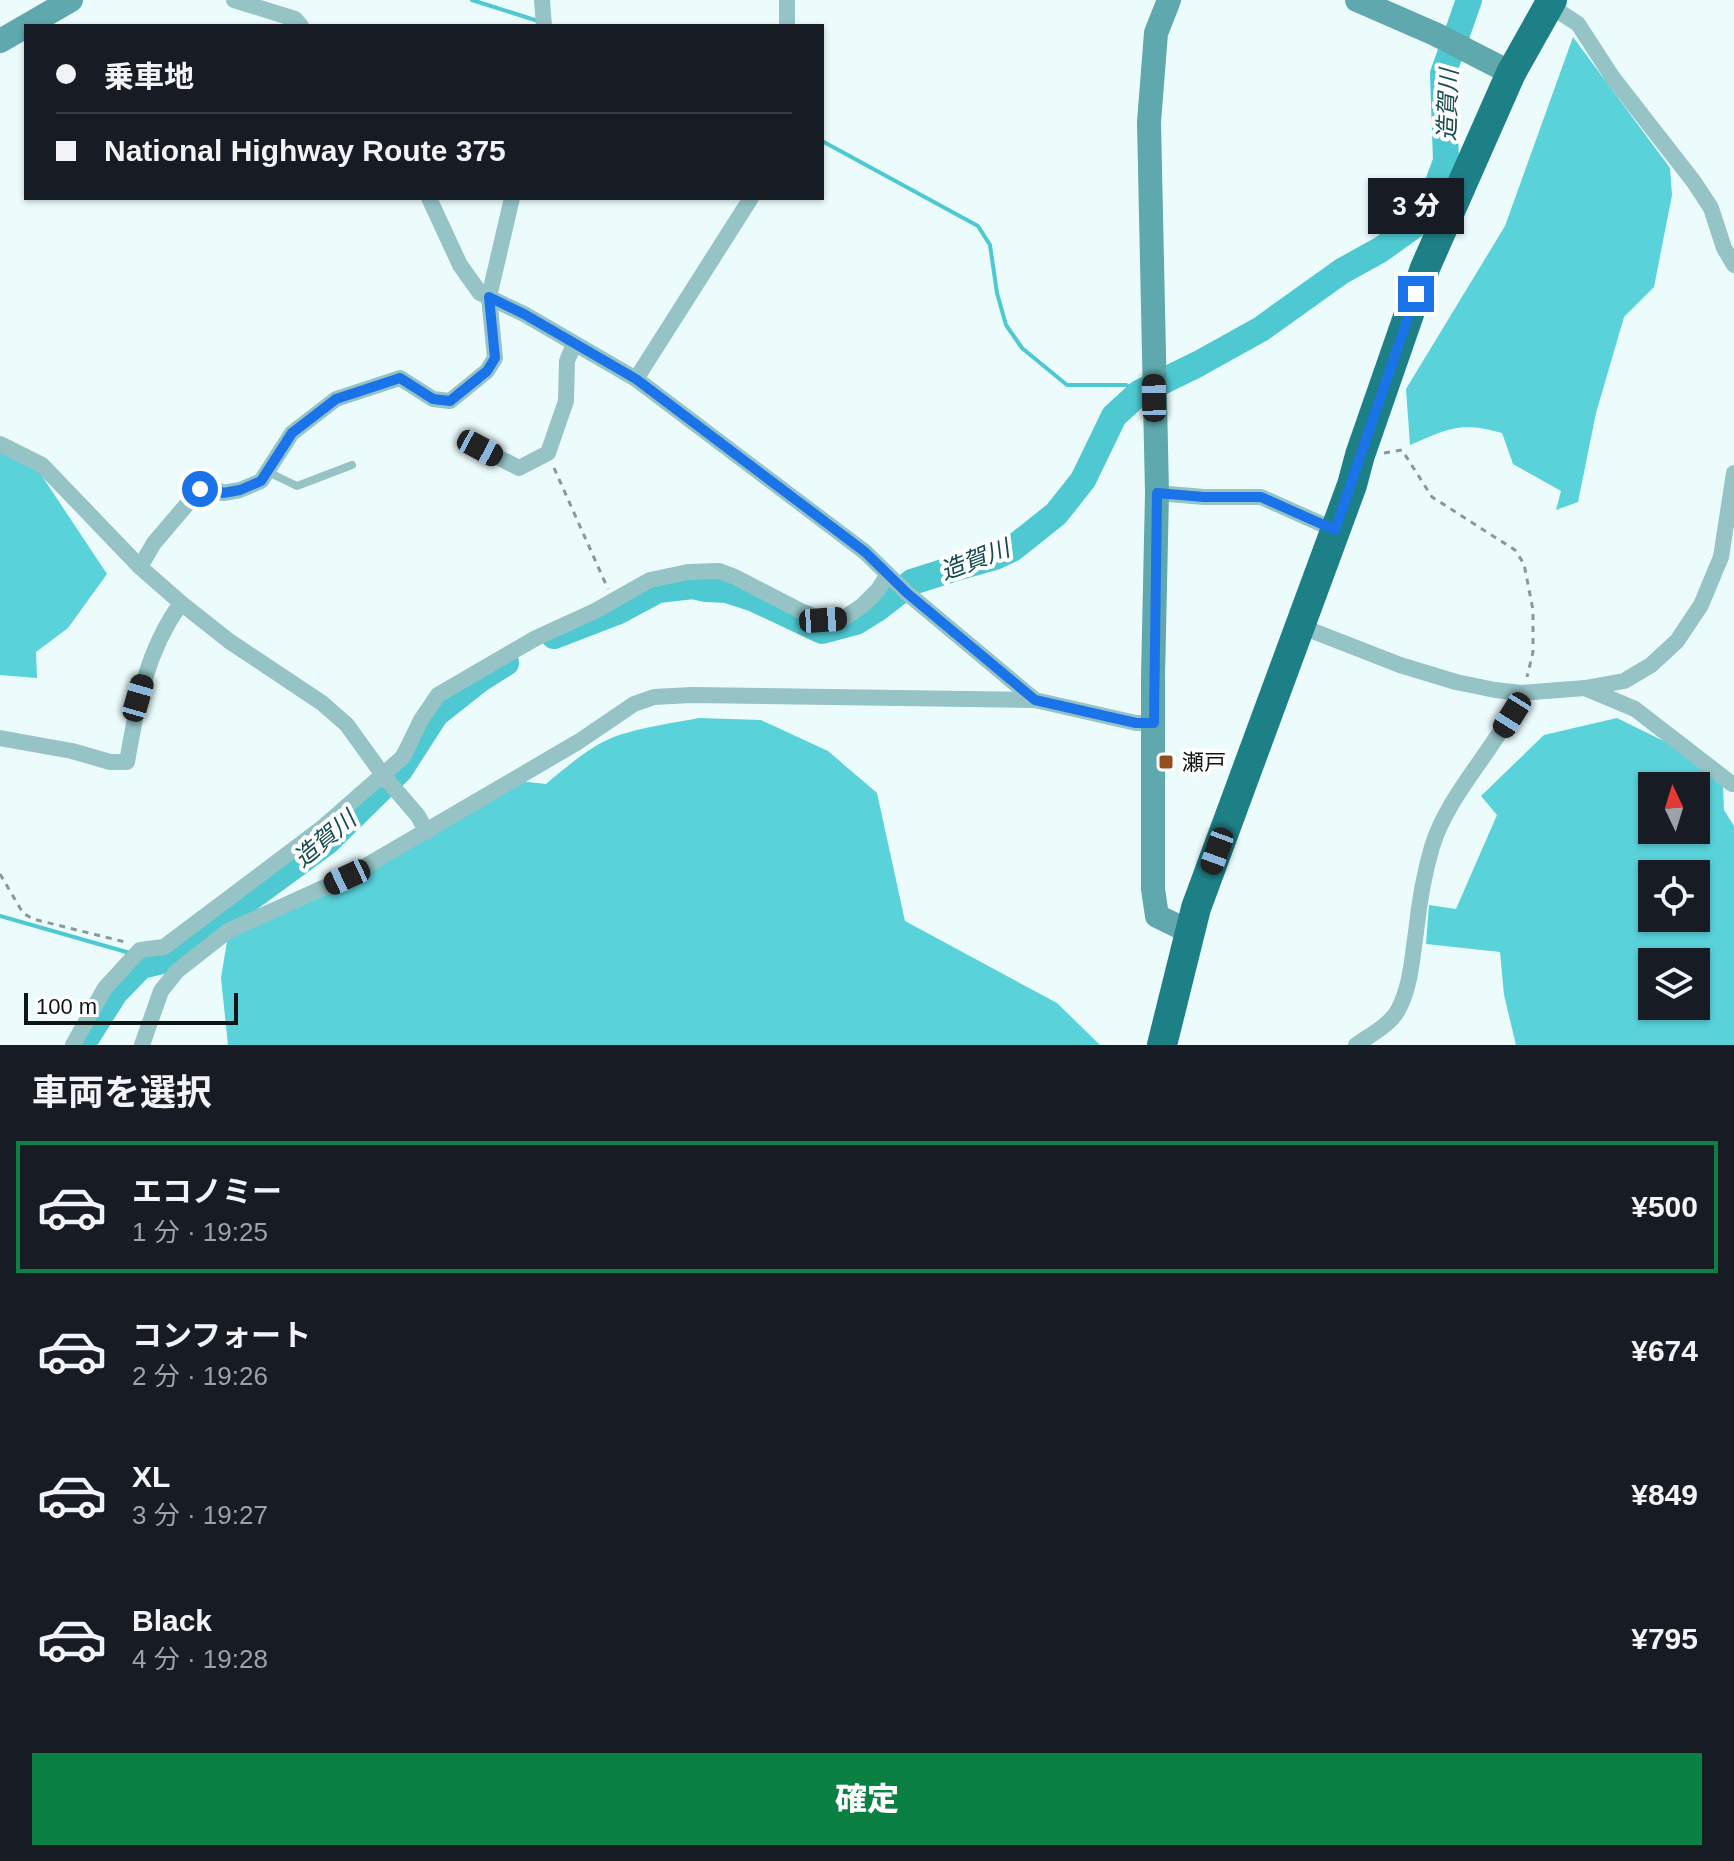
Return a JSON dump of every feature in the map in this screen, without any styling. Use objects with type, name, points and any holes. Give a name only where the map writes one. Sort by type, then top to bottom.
[{"type":"highway","points":[[1162,1045],[1207,878],[1335,530],[1425,268],[1511,73],[1547,2]]},
{"type":"street","points":[[29,24],[71,0]]},
{"type":"street","points":[[234,0],[295,19],[299,24]]},
{"type":"street","points":[[542,0],[544,24]]},
{"type":"street","points":[[787,0],[787,24]]},
{"type":"street","points":[[1169,0],[1156,33],[1149,122],[1157,493],[1153,889],[1157,916],[1190,932]]},
{"type":"street","points":[[1357,0],[1435,34],[1511,73]]},
{"type":"street","points":[[1547,2],[1578,24],[1613,78],[1694,182],[1711,208],[1724,248],[1734,265]]},
{"type":"street","points":[[0,41],[24,27]]},
{"type":"street","points":[[430,200],[460,265],[480,293],[524,314],[636,379],[865,552],[1035,700]]},
{"type":"street","points":[[140,567],[154,543],[200,489],[209,486],[223,493],[261,481],[292,433],[336,399],[400,378],[433,399],[450,401],[487,371],[495,358],[489,297],[512,200]]},
{"type":"street","points":[[636,379],[750,200]]},
{"type":"street","points":[[480,448],[519,468],[548,453],[566,401],[567,361],[574,344]]},
{"type":"street","points":[[0,444],[42,465],[140,567],[181,603],[229,641],[322,703],[347,725],[427,832]]},
{"type":"street","points":[[1300,626],[1400,665],[1495,690],[1521,693],[1585,688],[1624,681],[1651,665],[1677,641],[1701,605],[1721,557],[1731,517],[1734,473]]},
{"type":"street","points":[[1157,493],[1261,497],[1335,530]]},
{"type":"street","points":[[73,1045],[105,988],[140,950],[164,947],[388,781],[438,695],[536,638],[650,580],[688,572],[719,571],[823,620],[844,618],[878,590],[897,583]]},
{"type":"street","points":[[0,738],[72,751],[110,762],[127,762],[138,698],[147,668],[169,620],[181,603]]},
{"type":"street","points":[[1585,688],[1635,709],[1734,783]]},
{"type":"street","points":[[1356,1045],[1381,1028],[1397,1012],[1410,978],[1432,849],[1442,821],[1512,715],[1521,693]]},
{"type":"street","points":[[142,1045],[161,991],[177,971],[228,931],[347,877],[578,742],[634,704],[654,697],[1035,700],[1136,723],[1154,723]]},
{"type":"lane","points":[[267,471],[297,486],[352,465]]},
{"type":"path","points":[[1360,455],[1402,450],[1432,497],[1515,550],[1524,564],[1533,610],[1533,652],[1521,693]]},
{"type":"path","points":[[548,453],[613,601]]},
{"type":"path","points":[[0,874],[23,913],[33,919],[135,945],[140,950]]},
{"type":"shaded area","points":[[1573,37],[1670,168],[1672,195],[1654,287],[1624,317],[1596,413],[1578,502],[1556,510],[1561,491],[1513,464],[1502,433],[1488,429],[1454,428],[1410,445],[1406,389],[1505,226]]},
{"type":"shaded area","points":[[0,449],[36,467],[107,574],[68,628],[36,652],[37,678],[0,675]]},
{"type":"shaded area","points":[[699,718],[761,720],[828,751],[877,793],[905,921],[1057,1003],[1100,1045],[228,1045],[221,978],[229,929],[264,915],[510,780],[546,784],[584,754],[616,736]]},
{"type":"shaded area","points":[[1617,718],[1682,750],[1707,772],[1638,772],[1638,844],[1710,844],[1710,775],[1723,786],[1724,810],[1734,826],[1734,1045],[1516,1045],[1504,995],[1500,952],[1426,944],[1429,905],[1456,909],[1497,815],[1481,796],[1544,735]]},
{"type":"waterway","points":[[472,0],[538,21]]},
{"type":"waterway","name":"造賀川","points":[[554,636],[619,611],[658,590],[693,586],[727,590],[752,598],[822,631],[856,622],[912,582],[1012,549],[1056,514],[1083,480],[1114,416],[1139,393],[1261,329],[1342,271],[1380,250],[1425,218],[1446,161],[1443,74],[1469,0]]},
{"type":"waterway","points":[[824,142],[978,226],[990,245],[997,293],[1006,325],[1022,348],[1067,385],[1126,385],[1139,393]]},
{"type":"waterway","name":"造賀川","points":[[82,1045],[115,993],[141,966],[166,960],[327,842],[400,770],[436,714],[506,663]]},
{"type":"waterway","points":[[0,916],[130,953]]},
{"type":"waterway","points":[[142,957],[157,962]]},
{"type":"place","name":"瀬戸","points":[[1166,762]]},
{"type":"route","points":[[200,489],[209,486],[223,493],[261,481],[292,433],[336,399],[400,378],[433,399],[450,401],[487,371],[495,358],[489,297],[636,379],[865,552],[907,593],[1035,700],[1136,723],[1154,723],[1157,493],[1261,497],[1335,530],[1416,294]]}]
